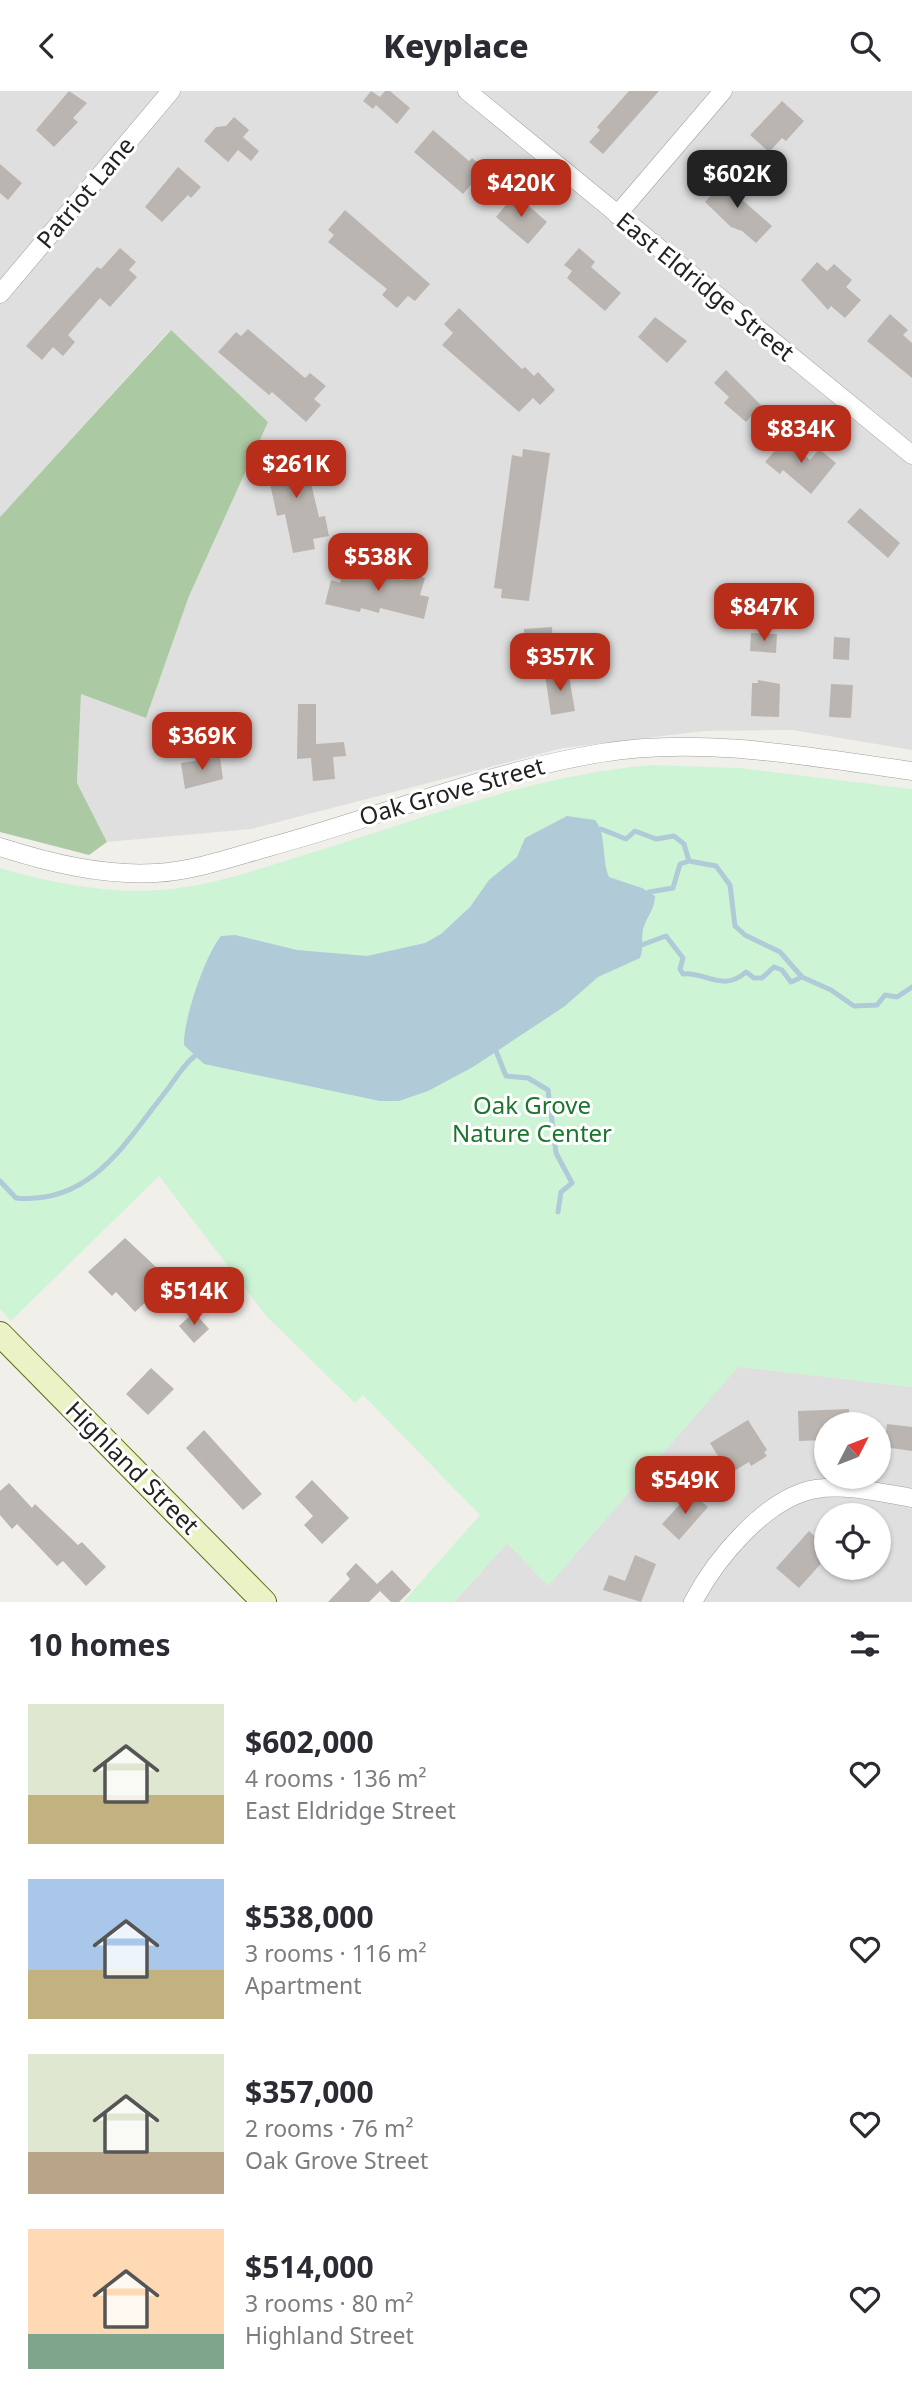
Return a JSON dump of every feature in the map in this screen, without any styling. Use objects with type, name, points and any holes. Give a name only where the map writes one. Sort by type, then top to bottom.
[{"type":"main road","name":"Highland Street","points":[[0,1334],[264,1602]]},
{"type":"street","name":"Patriot Lane","points":[[0,294],[171,91]]},
{"type":"street","name":"East Eldridge Street","points":[[467,91],[912,455]]},
{"type":"street","points":[[617,215],[723,91]]},
{"type":"street","name":"Oak Grove Street","points":[[0,846],[36,859],[99,871],[157,873],[212,862],[294,840],[546,764],[603,753],[650,748],[712,747],[912,771]]},
{"type":"street","points":[[693,1602],[707,1575],[772,1506],[816,1489],[863,1491],[912,1498]]},
{"type":"shaded area","points":[[0,91],[912,91],[912,750],[793,730],[704,731],[563,748],[251,829],[107,842],[77,783],[81,693],[146,718],[189,596],[170,330],[0,517]]},
{"type":"shaded area","points":[[738,1366],[912,1387],[912,1602],[454,1602],[507,1543],[548,1585]]},
{"type":"green space","points":[[171,330],[268,422],[189,596],[146,718],[81,694],[77,783],[107,842],[89,855],[0,832],[0,517]]},
{"type":"green space","name":"Oak Grove Nature Center","points":[[651,765],[739,768],[912,789],[912,1387],[738,1367],[548,1586],[507,1543],[454,1602],[403,1602],[480,1515],[363,1395],[355,1403],[267,1317],[159,1176],[11,1321],[0,1309],[0,868],[60,883],[100,889],[141,891],[182,888],[241,875],[482,799],[566,778]]},
{"type":"water","points":[[567,816],[595,820],[601,832],[609,877],[642,888],[655,896],[654,905],[643,929],[640,958],[598,977],[565,1006],[473,1067],[428,1091],[399,1101],[380,1101],[204,1064],[184,1045],[196,989],[208,958],[221,936],[235,935],[297,950],[367,956],[425,943],[441,934],[470,907],[489,880],[517,857],[525,838]]},
{"type":"building","points":[[69,91],[87,103],[73,118],[78,122],[54,147],[36,130]]},
{"type":"building","points":[[371,91],[380,97],[385,91],[390,91],[410,108],[397,124],[376,105],[373,109],[363,101]]},
{"type":"building","points":[[629,91],[659,91],[603,154],[589,142],[600,130],[597,127]]},
{"type":"building","points":[[782,101],[804,121],[786,141],[782,138],[769,152],[750,135]]},
{"type":"building","points":[[234,117],[249,130],[243,137],[259,151],[251,161],[238,150],[228,162],[204,141],[216,127],[226,126]]},
{"type":"building","points":[[433,130],[469,161],[472,158],[485,169],[463,194],[414,152]]},
{"type":"building","points":[[0,164],[22,183],[8,200],[0,193]]},
{"type":"building","points":[[178,167],[201,187],[191,198],[188,195],[162,222],[145,207]]},
{"type":"building","points":[[728,176],[744,190],[739,197],[772,226],[756,243],[742,231],[731,227],[705,202]]},
{"type":"building","points":[[515,194],[547,222],[528,244],[496,217]]},
{"type":"building","points":[[345,210],[430,284],[415,301],[408,296],[397,308],[382,295],[387,289],[328,242],[334,235],[328,230]]},
{"type":"building","points":[[120,248],[136,262],[129,270],[137,277],[110,307],[100,298],[68,335],[75,342],[63,356],[53,347],[42,360],[26,346],[97,267],[101,269]]},
{"type":"building","points":[[579,248],[595,262],[591,267],[621,293],[605,311],[567,278],[572,271],[564,265]]},
{"type":"building","points":[[817,262],[827,271],[834,264],[852,280],[846,287],[861,300],[845,318],[831,306],[828,310],[801,280]]},
{"type":"building","points":[[459,308],[522,369],[525,367],[534,376],[538,372],[555,390],[540,405],[533,398],[519,412],[442,345],[453,333],[444,324]]},
{"type":"building","points":[[890,314],[908,330],[903,335],[912,343],[912,378],[867,341]]},
{"type":"building","points":[[655,317],[687,341],[667,363],[638,337]]},
{"type":"building","points":[[248,329],[305,378],[310,373],[326,386],[314,399],[321,405],[306,422],[272,392],[269,395],[218,352],[236,332],[241,336]]},
{"type":"building","points":[[726,370],[761,405],[746,422],[724,403],[729,397],[714,383]]},
{"type":"building","points":[[785,439],[810,460],[819,449],[836,463],[811,494],[783,470],[780,474],[765,462]]},
{"type":"building","points":[[523,449],[550,453],[529,601],[501,598],[502,589],[494,588],[512,455],[522,457]]},
{"type":"building","points":[[287,451],[289,461],[305,458],[319,517],[325,516],[329,536],[313,539],[315,549],[293,553],[285,514],[277,516],[264,456]]},
{"type":"building","points":[[860,508],[900,543],[888,558],[847,522]]},
{"type":"building","points":[[344,566],[403,580],[405,573],[425,578],[420,595],[429,597],[424,619],[380,608],[379,613],[361,608],[360,612],[325,604],[331,580],[340,583]]},
{"type":"building","points":[[552,627],[553,647],[525,649],[524,629]]},
{"type":"building","points":[[751,633],[777,634],[776,653],[750,651]]},
{"type":"building","points":[[834,637],[850,638],[849,660],[833,659]]},
{"type":"building","points":[[568,671],[575,711],[551,715],[545,675]]},
{"type":"building","points":[[758,680],[780,684],[779,717],[751,716],[752,683],[758,683]]},
{"type":"building","points":[[831,684],[853,685],[851,718],[829,717]]},
{"type":"building","points":[[298,704],[316,704],[316,744],[344,742],[346,756],[333,757],[335,779],[313,781],[311,758],[297,759]]},
{"type":"building","points":[[220,757],[223,779],[185,789],[181,763]]},
{"type":"building","points":[[125,1238],[170,1280],[135,1312],[116,1292],[112,1296],[88,1272]]},
{"type":"building","points":[[194,1312],[209,1329],[194,1343],[179,1326]]},
{"type":"building","points":[[151,1368],[174,1389],[148,1415],[126,1394]]},
{"type":"building","points":[[849,1409],[849,1412],[814,1412],[814,1440],[799,1441],[798,1411]]},
{"type":"building","points":[[748,1420],[767,1450],[764,1452],[767,1456],[751,1466],[749,1462],[729,1474],[710,1443]]},
{"type":"building","points":[[891,1424],[912,1427],[912,1451],[891,1448]]},
{"type":"building","points":[[204,1430],[262,1494],[243,1510],[186,1448]]},
{"type":"building","points":[[312,1480],[349,1518],[322,1544],[304,1525],[313,1516],[295,1497]]},
{"type":"building","points":[[9,1483],[32,1508],[35,1504],[78,1545],[82,1542],[106,1567],[86,1586],[63,1561],[57,1566],[17,1524],[12,1529],[0,1515],[0,1491]]},
{"type":"building","points":[[691,1492],[708,1507],[679,1540],[662,1524]]},
{"type":"building","points":[[809,1531],[814,1535],[814,1571],[799,1588],[776,1568]]},
{"type":"building","points":[[635,1555],[656,1564],[641,1602],[603,1590],[609,1575],[625,1581]]},
{"type":"building","points":[[356,1563],[377,1584],[392,1570],[411,1590],[399,1602],[391,1602],[380,1591],[369,1602],[328,1602],[350,1579],[346,1574]]},
{"type":"waterway","points":[[601,829],[626,839],[635,831],[656,839],[674,836],[684,844],[689,861]]},
{"type":"waterway","points":[[649,892],[673,888],[680,864],[689,861],[716,866],[730,885],[735,926],[745,935],[780,952],[802,977],[831,990],[854,1006],[877,1005],[885,995],[897,997],[912,987]]},
{"type":"waterway","points":[[636,947],[666,936],[683,958],[680,969],[683,974],[714,980],[729,981],[746,972],[754,978],[762,978],[774,967],[782,970],[791,982],[802,977]]},
{"type":"waterway","points":[[494,1046],[506,1076],[528,1078],[548,1090],[556,1153],[572,1183],[561,1192],[558,1212]]},
{"type":"waterway","points":[[0,1181],[16,1198],[42,1198],[65,1192],[86,1181],[121,1149],[190,1060],[199,1053]]}]
